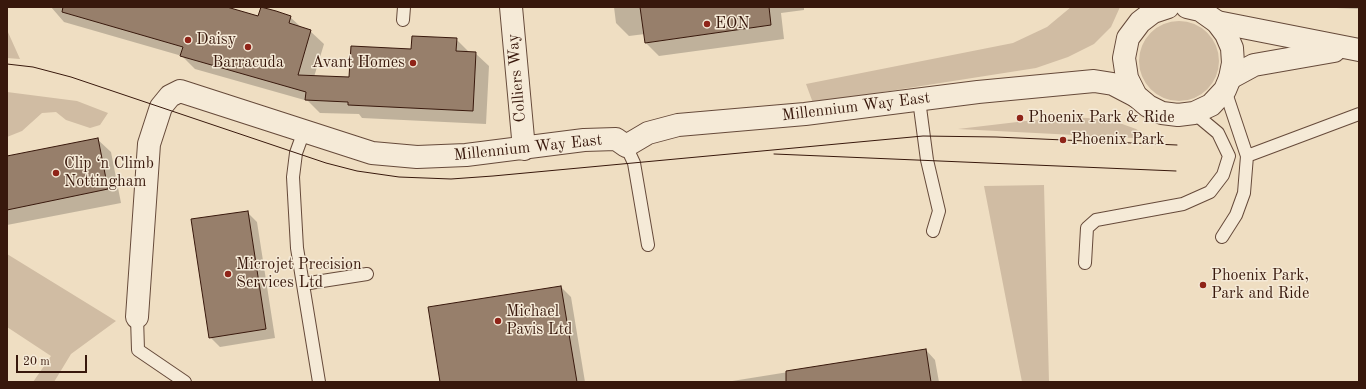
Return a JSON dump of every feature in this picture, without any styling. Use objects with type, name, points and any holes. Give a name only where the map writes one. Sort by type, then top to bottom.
[{"type":"street","name":"Colliers Way","points":[[511,7],[524,149]]},
{"type":"street","points":[[1136,96],[1127,78],[1124,58],[1128,38],[1142,14],[1168,7]]},
{"type":"street","points":[[1201,12],[1352,49]]},
{"type":"street","points":[[1201,12],[1226,34],[1232,48],[1233,63],[1227,84]]},
{"type":"street","points":[[1194,113],[1211,104],[1227,84],[1254,65],[1352,49]]},
{"type":"street","name":"Millennium Way East","points":[[137,317],[149,144],[161,107],[165,100],[180,91],[372,153],[417,157],[466,155],[524,149],[584,140],[616,139],[626,146],[648,133],[678,124],[805,114],[978,92],[1094,81],[1113,84],[1136,96],[1148,106],[1162,113],[1178,115],[1194,113]]},
{"type":"lane","points":[[403,20],[404,7]]},
{"type":"lane","points":[[1222,237],[1236,215],[1244,193],[1248,156],[1227,84]]},
{"type":"lane","points":[[919,100],[927,160],[939,211],[933,231]]},
{"type":"lane","points":[[1085,263],[1087,228],[1096,220],[1183,204],[1210,192],[1223,175],[1229,156],[1218,133],[1194,113]]},
{"type":"lane","points":[[1248,156],[1359,114]]},
{"type":"lane","points":[[304,131],[296,153],[293,177],[297,248],[319,382]]},
{"type":"lane","points":[[626,146],[634,163],[648,245]]},
{"type":"lane","points":[[303,284],[367,274]]},
{"type":"lane","points":[[137,317],[138,350],[185,382]]},
{"type":"shaded area","points":[[1071,7],[1120,7],[1111,27],[1094,44],[1068,57],[1036,68],[813,103],[806,84],[1013,43],[1047,27]]},
{"type":"shaded area","points":[[1171,21],[1187,21],[1208,32],[1219,53],[1219,69],[1208,90],[1187,101],[1171,101],[1157,95],[1150,90],[1145,83],[1139,69],[1139,53],[1145,39],[1150,32],[1157,27]]},
{"type":"shaded area","points":[[7,30],[20,59],[7,58]]},
{"type":"shaded area","points":[[7,92],[77,101],[108,113],[100,125],[90,128],[66,120],[56,112],[42,113],[22,131],[7,137]]},
{"type":"shaded area","points":[[1060,117],[1114,121],[1136,129],[1152,139],[958,129]]},
{"type":"shaded area","points":[[1044,185],[1049,382],[1022,382],[984,186]]},
{"type":"shaded area","points":[[7,254],[116,321],[71,354],[54,382],[33,382],[51,356],[7,327]]},
{"type":"building","points":[[63,7],[227,7],[258,16],[261,7],[276,11],[291,16],[289,23],[311,30],[298,75],[349,77],[351,46],[411,49],[412,36],[457,38],[456,51],[476,52],[473,111],[348,105],[348,102],[305,100],[306,92],[180,56],[183,47],[62,12]]},
{"type":"building","name":"EON","points":[[640,7],[769,7],[771,25],[645,43]]},
{"type":"building","name":"Clip ‘n Climb Nottingham","points":[[98,138],[108,189],[7,210],[7,156]]},
{"type":"building","name":"Microjet Precision Services Ltd","points":[[248,211],[266,329],[209,338],[191,219]]},
{"type":"building","name":"Michael Pavis Ltd","points":[[561,286],[577,382],[440,382],[428,307]]},
{"type":"building","points":[[926,349],[931,382],[786,382],[786,371]]},
{"type":"tram line","points":[[7,64],[33,67],[71,77],[326,163],[357,171],[399,177],[451,179],[493,176],[923,136],[996,137],[1177,145]]},
{"type":"tram line","points":[[774,154],[1176,171]]},
{"type":"place","name":"EON","points":[[707,24]]},
{"type":"place","name":"Daisy","points":[[188,40]]},
{"type":"place","name":"Barracuda","points":[[248,47]]},
{"type":"place","name":"Avant Homes","points":[[413,63]]},
{"type":"place","name":"Phoenix Park & Ride","points":[[1020,118]]},
{"type":"place","name":"Phoenix Park","points":[[1063,140]]},
{"type":"place","name":"Clip ‘n Climb Nottingham","points":[[56,173]]},
{"type":"place","name":"Microjet Precision Services Ltd","points":[[228,274]]},
{"type":"place","name":"Phoenix Park, Park and Ride","points":[[1203,285]]},
{"type":"place","name":"Michael Pavis Ltd","points":[[498,321]]}]
